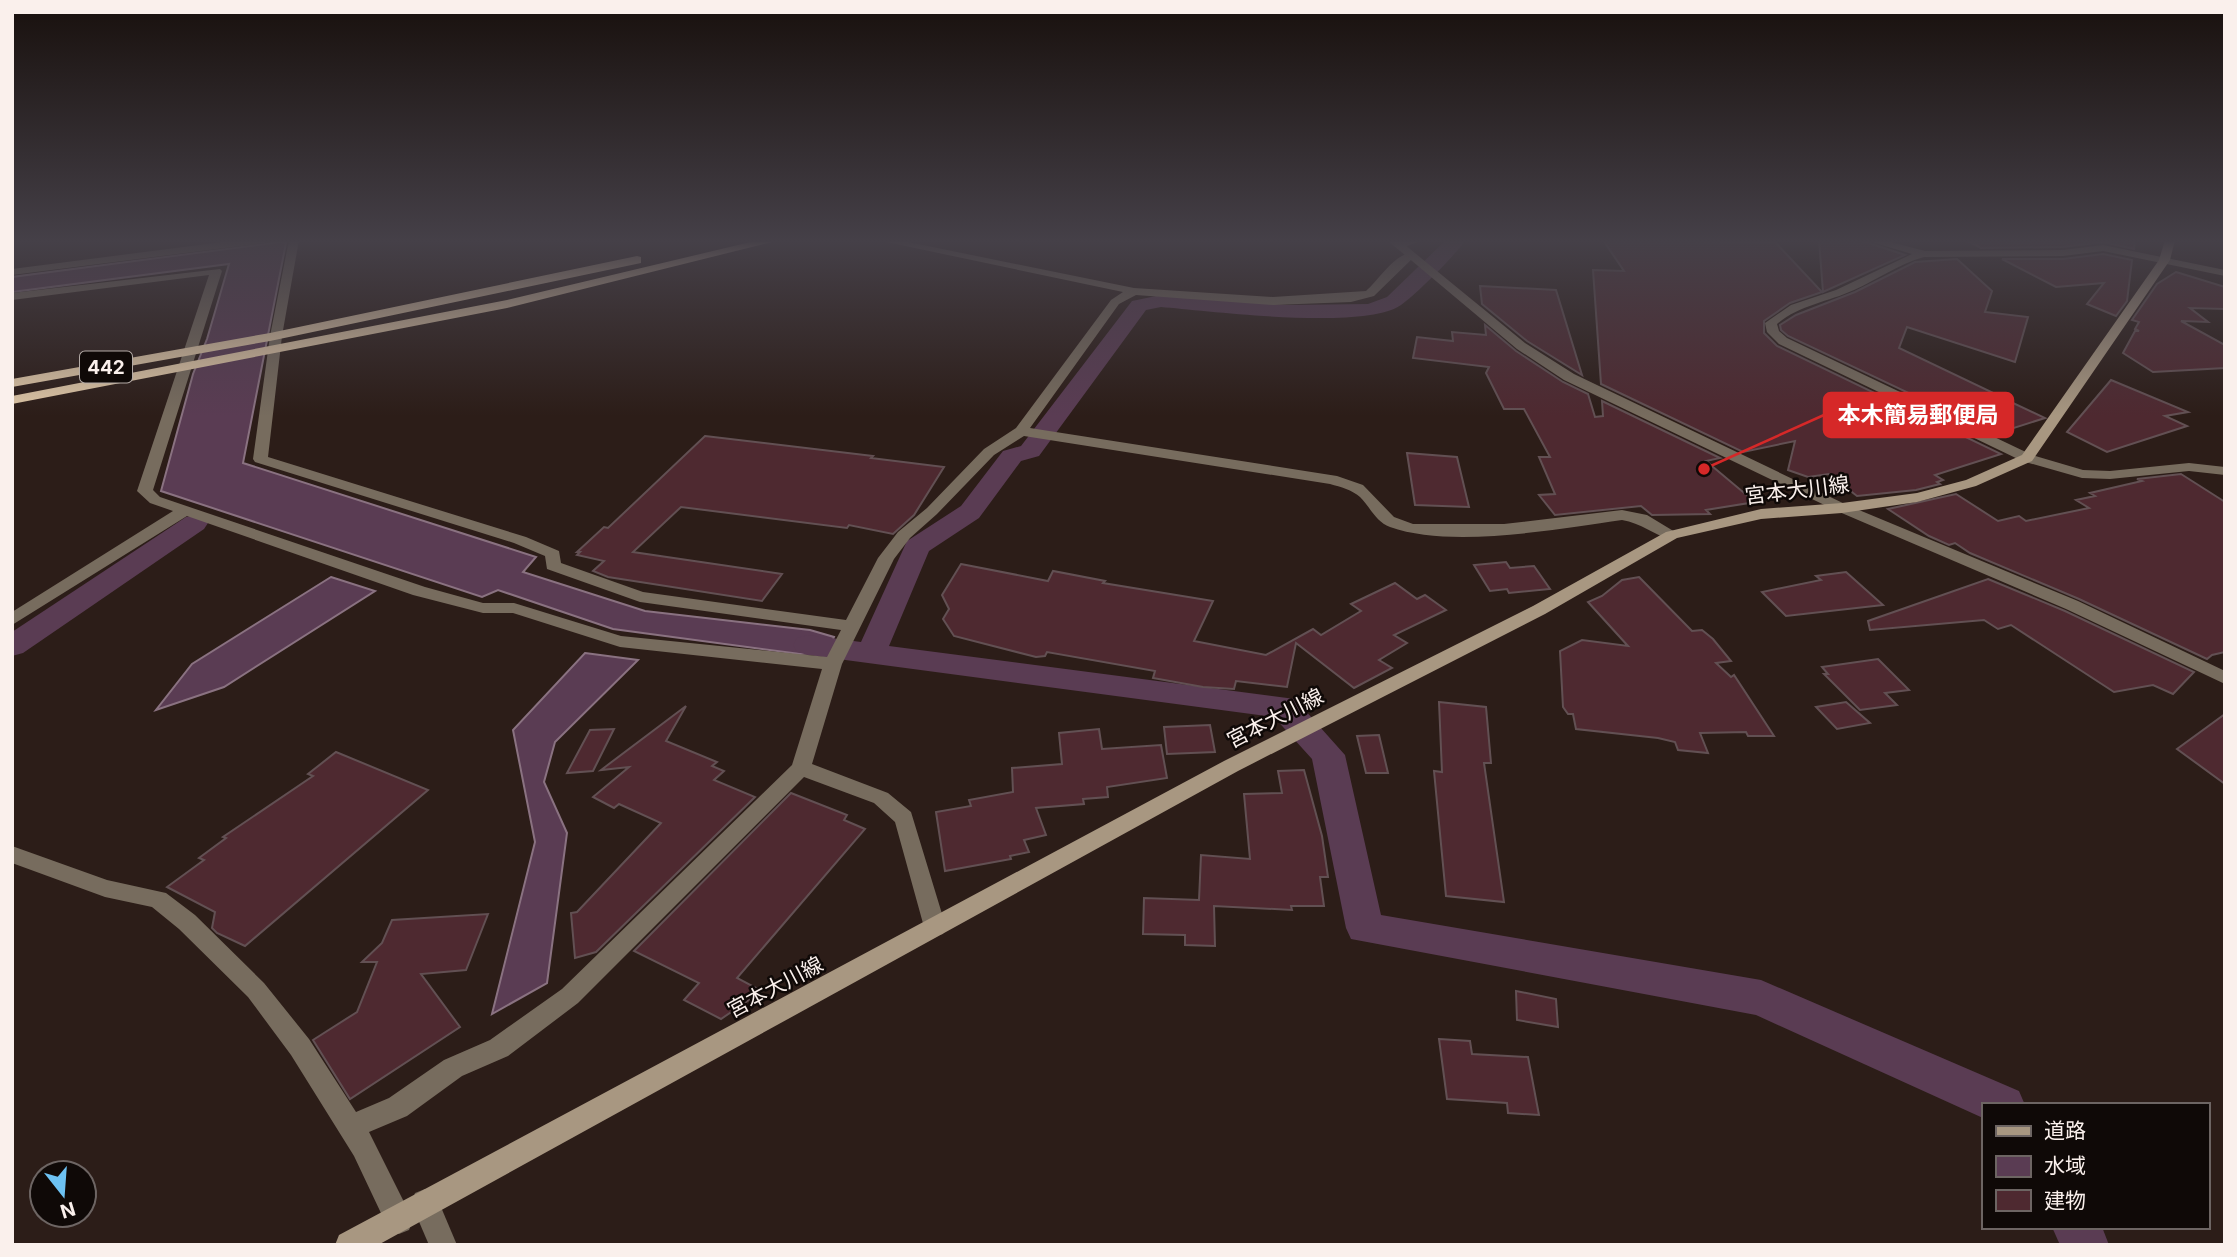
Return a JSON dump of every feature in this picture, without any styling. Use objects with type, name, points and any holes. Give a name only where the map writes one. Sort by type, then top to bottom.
[{"type":"highway","name":"442","points":[[272,344],[467,299]]},
{"type":"highway","name":"442","points":[[12,400],[272,344],[529,299]]},
{"type":"highway","name":"442","points":[[12,383],[192,360]]},
{"type":"main road","points":[[2027,458],[2137,299]]},
{"type":"main road","name":"宮本大川線","points":[[349,1245],[1231,766],[1539,610],[1672,535],[1761,514],[1842,508],[1917,497],[1971,483],[2027,458]]},
{"type":"street","points":[[209,299],[192,360],[145,491],[155,500],[419,591],[483,608],[514,608],[620,641],[841,646]]},
{"type":"street","points":[[282,299],[272,344],[260,459],[520,540],[553,554],[553,566],[640,597],[841,646]]},
{"type":"street","points":[[351,1127],[398,1107],[453,1068],[499,1048],[570,996],[801,768],[841,646],[886,558],[904,535],[932,512],[989,452],[1028,432],[1115,302],[1120,299]]},
{"type":"street","points":[[1252,299],[1325,299]]},
{"type":"street","points":[[1463,299],[1521,346],[1569,377],[1842,508],[2072,605],[2225,678]]},
{"type":"street","points":[[1823,299],[1779,315],[1771,323],[1773,332],[1783,341],[2027,458],[2082,474],[2189,467],[2225,471]]},
{"type":"street","points":[[1028,432],[1312,475],[1351,486],[1363,493],[1391,522],[1422,530],[1485,529],[1622,515],[1641,518],[1672,535]]},
{"type":"street","points":[[12,620],[186,509]]},
{"type":"street","points":[[801,768],[881,798],[904,818],[935,927]]},
{"type":"street","points":[[12,854],[105,888],[158,899],[187,922],[256,990],[300,1047],[351,1127],[399,1220]]},
{"type":"street","points":[[425,1203],[443,1245]]},
{"type":"water","points":[[219,299],[275,299],[243,463],[536,557],[523,572],[645,611],[810,630],[834,637],[827,652],[800,654],[613,629],[498,590],[482,597],[161,491],[193,374]]},
{"type":"water","points":[[331,577],[375,591],[224,687],[156,710],[192,664]]},
{"type":"water","points":[[585,653],[638,660],[555,742],[544,782],[567,833],[547,983],[492,1014],[535,842],[513,730]]},
{"type":"building","points":[[1481,299],[1559,299],[1582,375],[1527,341],[1482,304]]},
{"type":"building","points":[[1595,299],[1803,299],[1790,303],[1764,321],[1764,333],[1777,346],[2001,454],[1935,475],[1943,480],[1937,482],[1940,484],[1916,490],[1857,496],[1829,474],[1808,477],[1788,470],[1795,441],[1743,452],[1601,384]]},
{"type":"building","points":[[1838,299],[1989,299],[1985,312],[2028,317],[2015,362],[1907,327],[1899,348],[2006,399],[2002,414],[2011,402],[2045,418],[1995,434],[1788,336],[1781,330],[1780,325],[1796,315]]},
{"type":"building","points":[[2091,299],[2127,299],[2116,316],[2087,304]]},
{"type":"building","points":[[2147,299],[2225,299],[2225,309],[2190,308],[2208,322],[2181,321],[2225,345],[2225,368],[2153,372],[2123,353],[2135,331],[2139,331],[2135,329],[2139,322],[2132,320]]},
{"type":"building","points":[[1485,325],[1516,351],[1563,382],[1588,394],[1595,417],[1603,416],[1602,401],[1720,458],[1706,461],[1755,502],[1706,510],[1710,514],[1652,515],[1641,506],[1555,515],[1539,495],[1555,494],[1539,457],[1550,457],[1524,409],[1504,409],[1486,373],[1489,367],[1413,358],[1417,337],[1453,341],[1452,332],[1486,335]]},
{"type":"building","points":[[2111,380],[2188,412],[2165,416],[2187,426],[2107,452],[2067,432]]},
{"type":"building","points":[[705,436],[944,467],[914,515],[893,534],[849,525],[847,528],[681,507],[633,552],[782,574],[762,601],[608,577],[593,571],[604,561],[577,555],[580,552],[577,552],[604,527],[608,528]]},
{"type":"building","points":[[1407,453],[1457,457],[1469,507],[1415,505]]},
{"type":"building","points":[[2181,474],[2225,502],[2225,652],[2207,659],[2079,599],[1970,553],[1955,543],[1949,545],[1929,536],[1888,509],[1956,494],[1998,521],[2019,516],[2026,521],[2089,508],[2076,500],[2095,496],[2090,493],[2142,481],[2137,479]]},
{"type":"building","points":[[1506,562],[1510,568],[1534,566],[1550,589],[1509,593],[1507,589],[1490,591],[1474,565]]},
{"type":"building","points":[[961,564],[1048,581],[1053,571],[1105,581],[1103,583],[1213,601],[1194,641],[1266,655],[1313,629],[1321,635],[1361,611],[1351,604],[1395,583],[1417,599],[1425,595],[1446,610],[1394,635],[1407,643],[1379,660],[1392,668],[1354,688],[1296,643],[1287,687],[1236,681],[1234,689],[1203,687],[1153,678],[1155,671],[1047,652],[1045,656],[1036,657],[954,636],[943,619],[949,609],[942,595]]},
{"type":"building","points":[[1846,572],[1883,605],[1786,616],[1762,592],[1821,580],[1816,576]]},
{"type":"building","points":[[1639,577],[1692,631],[1702,630],[1713,639],[1731,661],[1716,663],[1731,677],[1734,675],[1774,736],[1748,736],[1746,732],[1700,733],[1708,753],[1678,750],[1675,742],[1658,738],[1576,729],[1573,714],[1568,714],[1563,707],[1560,651],[1582,640],[1628,646],[1588,602],[1602,596],[1622,580]]},
{"type":"building","points":[[1988,579],[2065,611],[2194,672],[2173,694],[2153,685],[2114,692],[2011,625],[1998,629],[1984,620],[1870,630],[1868,621]]},
{"type":"building","points":[[1878,659],[1909,690],[1885,693],[1897,705],[1860,710],[1824,674],[1828,674],[1822,667]]},
{"type":"building","points":[[1439,702],[1486,707],[1491,763],[1484,763],[1504,902],[1446,896],[1434,771],[1442,772]]},
{"type":"building","points":[[1846,702],[1870,723],[1837,729],[1816,707]]},
{"type":"building","points":[[686,706],[666,741],[717,762],[712,766],[724,771],[714,780],[755,797],[596,952],[575,958],[571,913],[577,912],[661,823],[619,804],[614,808],[593,797],[629,767],[601,770]]},
{"type":"building","points":[[2225,714],[2225,784],[2177,749]]},
{"type":"building","points":[[1210,725],[1215,752],[1167,754],[1164,727]]},
{"type":"building","points":[[614,729],[593,771],[567,773],[590,730]]},
{"type":"building","points":[[1099,729],[1102,749],[1161,745],[1167,778],[1107,787],[1108,797],[1083,799],[1084,804],[1036,808],[1046,835],[1024,840],[1029,852],[1010,856],[1011,859],[945,871],[936,812],[971,806],[969,800],[1013,792],[1012,768],[1062,764],[1059,733]]},
{"type":"building","points":[[1379,735],[1388,773],[1366,773],[1357,736]]},
{"type":"building","points":[[336,752],[428,790],[245,946],[217,933],[212,928],[215,912],[167,887],[204,860],[199,858],[226,838],[223,837],[313,776],[308,774]]},
{"type":"building","points":[[1304,770],[1322,836],[1328,877],[1320,877],[1324,906],[1291,906],[1292,910],[1214,906],[1215,946],[1185,945],[1185,935],[1143,934],[1144,898],[1199,900],[1201,855],[1250,859],[1244,794],[1282,793],[1278,771]]},
{"type":"building","points":[[791,793],[847,815],[844,820],[865,829],[737,978],[762,991],[721,1019],[684,1000],[699,983],[634,951]]},
{"type":"building","points":[[488,914],[466,970],[421,974],[460,1027],[350,1099],[313,1040],[357,1012],[377,962],[362,962],[382,943],[392,920]]},
{"type":"building","points":[[1516,991],[1556,999],[1558,1027],[1517,1020]]},
{"type":"building","points":[[1439,1039],[1470,1041],[1472,1054],[1528,1057],[1539,1115],[1508,1113],[1507,1103],[1447,1099]]},
{"type":"waterway","points":[[871,653],[917,547],[970,512],[1012,456],[1030,451],[1139,305],[1161,301],[1287,311],[1371,310],[1396,299]]},
{"type":"waterway","points":[[12,646],[195,523]]},
{"type":"waterway","points":[[808,645],[1284,707],[1328,755],[1365,928],[1761,998],[1998,1103]]},
{"type":"waterway","points":[[2077,1229],[2085,1245]]},
{"type":"place","name":"本木簡易郵便局","points":[[1704,469]]}]
